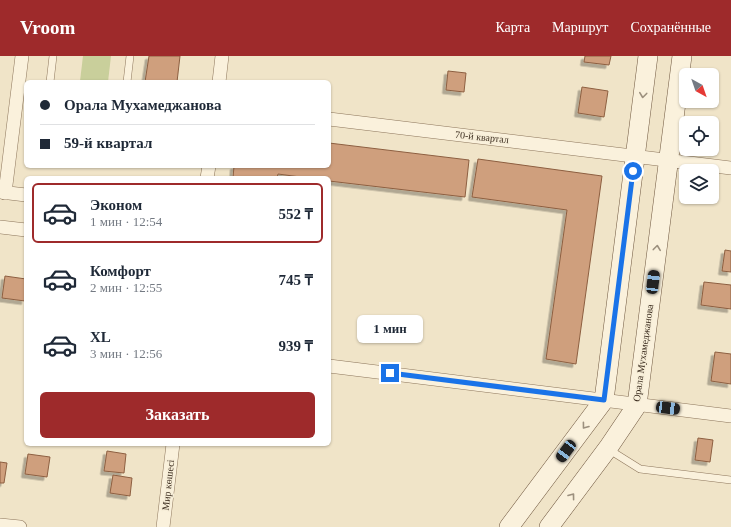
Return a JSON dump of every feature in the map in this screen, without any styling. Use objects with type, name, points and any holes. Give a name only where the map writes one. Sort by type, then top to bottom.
[{"type":"street","points":[[22,56],[21,102],[3,192],[24,195]]},
{"type":"street","points":[[219,80],[222,56]]},
{"type":"street","points":[[509,527],[604,400],[648,56]]},
{"type":"street","name":"Орала Мухамеджанова","points":[[549,527],[608,448],[637,405],[682,56]]},
{"type":"street","name":"70-й квартал","points":[[331,119],[668,159],[731,168]]},
{"type":"street","points":[[0,227],[24,230]]},
{"type":"street","points":[[331,366],[731,416]]},
{"type":"street","name":"Мир көшесі","points":[[163,527],[173,446]]},
{"type":"street","points":[[0,524],[20,527]]},
{"type":"lane","points":[[50,80],[53,56]]},
{"type":"lane","points":[[127,80],[130,56]]},
{"type":"lane","points":[[608,448],[640,468],[731,480]]},
{"type":"green space","points":[[83,56],[111,56],[108,80],[80,80]]},
{"type":"building","points":[[149,56],[180,56],[177,80],[145,80]]},
{"type":"building","points":[[585,56],[611,56],[609,65],[584,62]]},
{"type":"building","points":[[448,71],[466,73],[464,92],[446,90]]},
{"type":"building","points":[[582,87],[608,91],[604,117],[578,113]]},
{"type":"building","points":[[331,143],[469,160],[465,197],[331,181],[331,176],[293,176],[278,174],[278,176],[233,176],[234,168],[331,168]]},
{"type":"building","points":[[478,159],[602,176],[576,364],[546,359],[567,210],[472,197]]},
{"type":"building","points":[[725,250],[731,251],[731,272],[722,271]]},
{"type":"building","points":[[5,276],[24,279],[24,301],[2,298]]},
{"type":"building","points":[[704,282],[731,285],[731,309],[701,305]]},
{"type":"building","points":[[715,352],[731,354],[731,384],[711,381]]},
{"type":"building","points":[[698,438],[713,440],[710,462],[695,460]]},
{"type":"building","points":[[107,451],[126,454],[124,473],[104,471]]},
{"type":"building","points":[[28,454],[50,457],[47,477],[25,474]]},
{"type":"building","points":[[0,462],[7,463],[4,483],[0,483]]},
{"type":"building","points":[[113,475],[132,478],[130,496],[110,493]]},
{"type":"route","points":[[390,373],[604,400],[633,171]]}]
